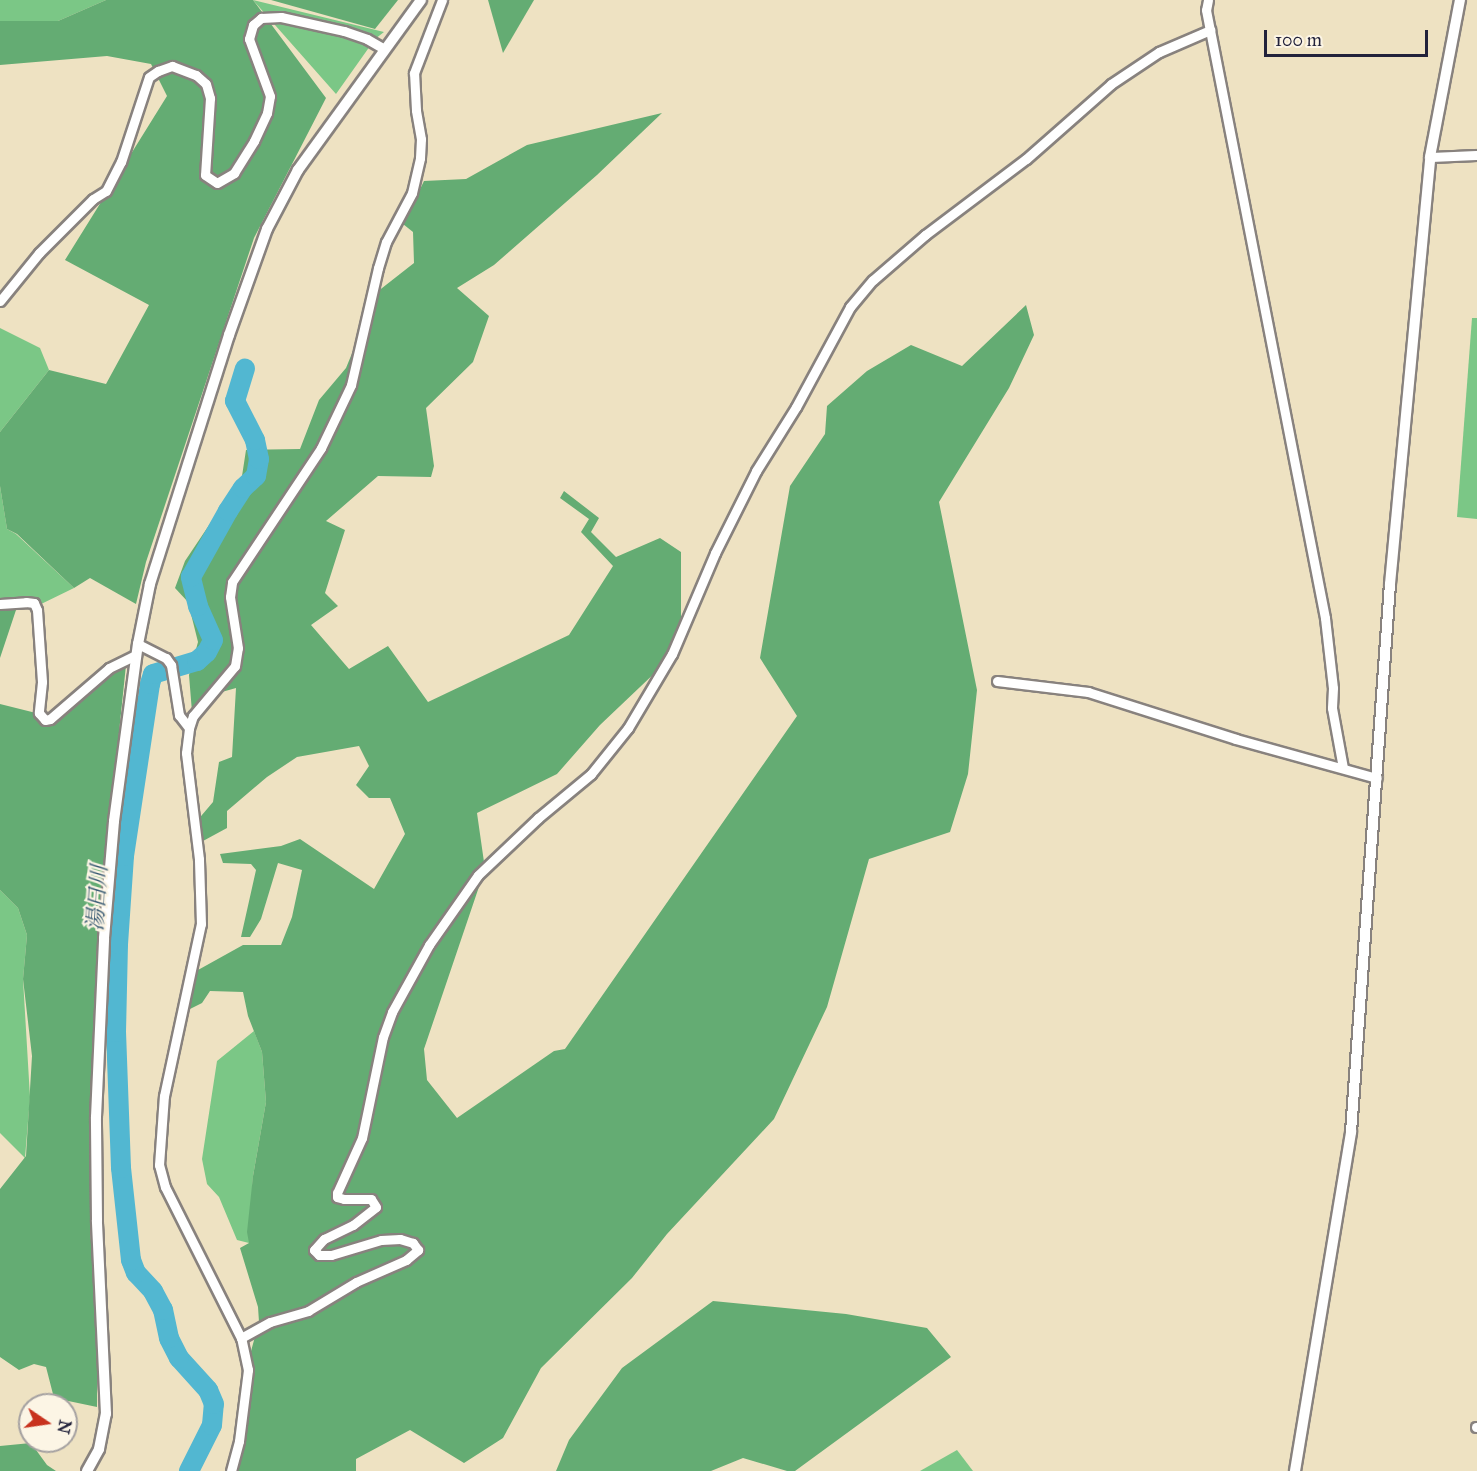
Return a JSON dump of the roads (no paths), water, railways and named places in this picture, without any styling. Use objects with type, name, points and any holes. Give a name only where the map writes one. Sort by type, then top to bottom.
[{"type":"street","points":[[87,1471],[99,1449],[106,1414],[97,1220],[96,1118],[104,938],[112,844],[137,650],[150,584],[229,335],[267,229],[298,170],[421,0]]},
{"type":"street","points":[[231,1471],[239,1441],[248,1370],[241,1338],[165,1187],[159,1165],[164,1096],[201,924],[199,859],[186,753],[189,728],[193,716],[235,666],[238,648],[230,597],[232,582],[321,448],[351,385],[386,242],[414,185],[421,139],[416,110],[414,73],[442,0]]},
{"type":"street","points":[[1208,0],[1206,10],[1325,618],[1333,688],[1332,708],[1343,768]]},
{"type":"street","points":[[1295,1471],[1351,1132],[1390,584],[1430,157],[1460,0]]},
{"type":"street","points":[[0,301],[39,254],[93,199],[106,191],[119,169],[149,77],[158,71],[172,66],[196,75],[206,84],[210,99],[205,175],[212,182],[217,183],[234,173],[254,141],[267,113],[270,96],[249,39],[253,25],[261,18],[281,17],[344,31],[367,39],[384,49]]},
{"type":"street","points":[[241,1338],[270,1322],[308,1311],[356,1282],[406,1260],[418,1250],[413,1243],[400,1239],[381,1240],[331,1256],[320,1256],[314,1250],[324,1239],[353,1225],[376,1207],[371,1199],[344,1199],[337,1197],[337,1194],[362,1138],[383,1037],[392,1012],[429,945],[478,875],[538,818],[591,774],[628,728],[672,654],[715,553],[756,471],[796,406],[850,307],[873,280],[1026,159],[1111,84],[1159,52],[1210,30]]},
{"type":"street","points":[[1430,157],[1477,155]]},
{"type":"street","points":[[0,604],[34,603],[37,610],[42,682],[39,713],[45,720],[50,719],[109,668],[137,650],[166,658],[171,665],[178,715],[189,728]]},
{"type":"street","points":[[997,681],[1088,692],[1236,739],[1377,778]]},
{"type":"waterway","name":"湯日川","points":[[189,1471],[212,1425],[214,1404],[208,1390],[179,1358],[169,1338],[163,1310],[153,1291],[136,1273],[131,1260],[121,1168],[116,1032],[118,944],[124,856],[150,684],[153,674],[197,661],[207,652],[213,640],[198,606],[191,577],[228,511],[243,488],[256,476],[259,459],[255,440],[235,401],[245,369]]}]
